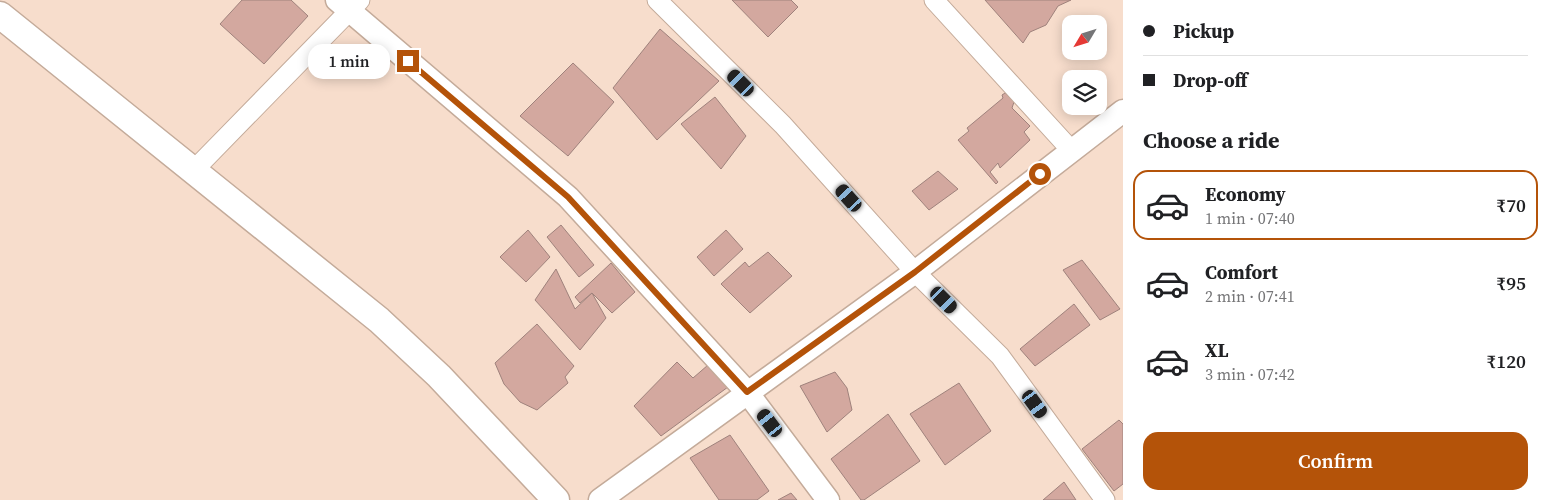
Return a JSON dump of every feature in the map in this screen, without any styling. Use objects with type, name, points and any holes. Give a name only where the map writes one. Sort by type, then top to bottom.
[{"type":"main road","points":[[3,23],[193,171],[379,320],[446,382],[556,500]]},
{"type":"street","points":[[656,0],[783,125],[915,272],[1000,356],[1105,500]]},
{"type":"street","points":[[934,0],[1071,150]]},
{"type":"street","points":[[193,171],[349,4],[568,197],[747,392],[828,500]]},
{"type":"street","points":[[600,500],[915,272],[1123,111]]},
{"type":"building","points":[[242,0],[291,0],[308,16],[264,64],[220,24]]},
{"type":"building","points":[[732,0],[791,0],[798,7],[768,37]]},
{"type":"building","points":[[985,0],[1071,0],[1058,6],[1046,25],[1030,32],[1023,43]]},
{"type":"building","points":[[660,29],[719,81],[657,140],[613,88]]},
{"type":"building","points":[[573,63],[614,102],[568,156],[520,116]]},
{"type":"building","points":[[1005,93],[1014,102],[1012,108],[1030,126],[1024,132],[1030,140],[1000,168],[998,163],[990,172],[998,182],[996,184],[958,140],[969,131],[967,128],[1003,98],[1002,95]]},
{"type":"building","points":[[715,97],[746,136],[721,169],[681,124]]},
{"type":"building","points":[[938,171],[958,189],[929,210],[912,191]]},
{"type":"building","points":[[561,225],[594,265],[579,277],[547,237]]},
{"type":"building","points":[[528,230],[550,257],[526,282],[500,257]]},
{"type":"building","points":[[726,230],[743,249],[714,276],[697,257]]},
{"type":"building","points":[[768,252],[792,276],[750,313],[721,284],[745,262],[749,267]]},
{"type":"building","points":[[1082,260],[1120,309],[1100,320],[1063,270]]},
{"type":"building","points":[[611,263],[635,292],[612,313],[592,293],[580,303],[575,297]]},
{"type":"building","points":[[556,269],[575,309],[592,293],[606,318],[580,350],[535,300]]},
{"type":"building","points":[[1074,304],[1090,325],[1035,366],[1020,349]]},
{"type":"building","points":[[537,324],[574,366],[565,377],[568,383],[537,410],[520,402],[504,384],[495,363]]},
{"type":"building","points":[[677,362],[693,378],[708,365],[728,387],[661,436],[634,406]]},
{"type":"building","points":[[835,372],[847,388],[852,410],[827,432],[800,386]]},
{"type":"building","points":[[959,383],[991,431],[945,465],[910,414]]},
{"type":"building","points":[[888,414],[920,461],[864,500],[861,500],[831,459]]},
{"type":"building","points":[[1119,420],[1123,424],[1123,484],[1114,491],[1082,449]]},
{"type":"building","points":[[730,435],[769,491],[757,500],[719,500],[690,458]]},
{"type":"building","points":[[1064,482],[1076,500],[1043,500]]},
{"type":"building","points":[[791,493],[797,500],[778,500]]},
{"type":"route","points":[[408,61],[568,197],[747,392],[915,272],[1040,174]]}]
